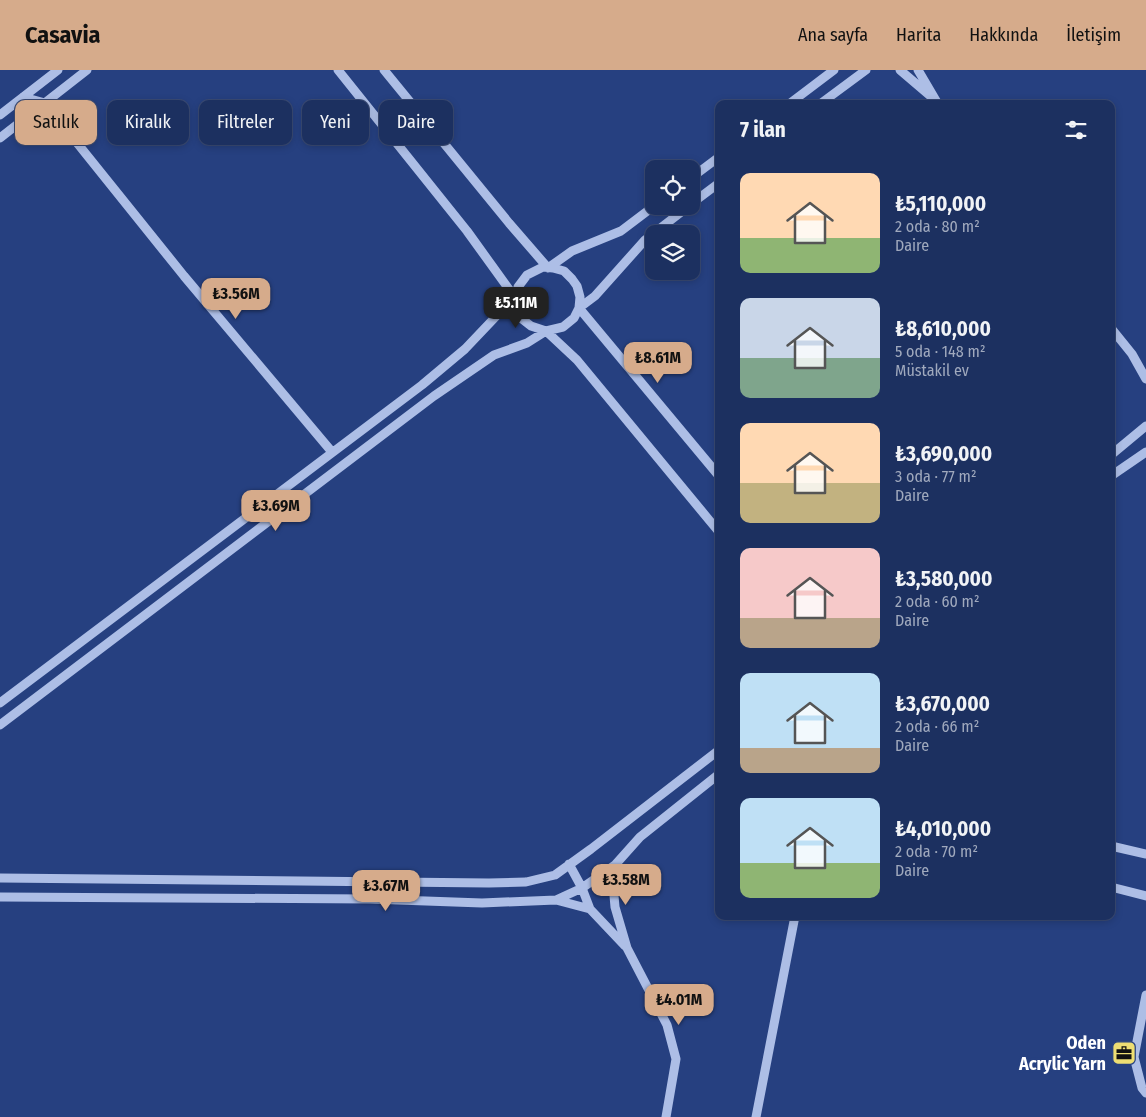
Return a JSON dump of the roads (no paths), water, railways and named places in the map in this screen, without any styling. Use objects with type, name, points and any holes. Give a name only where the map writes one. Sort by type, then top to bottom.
[{"type":"street","points":[[0,115],[58,70]]},
{"type":"street","points":[[48,100],[87,70]]},
{"type":"street","points":[[338,70],[467,231],[516,299]]},
{"type":"street","points":[[384,70],[548,268]]},
{"type":"street","points":[[794,100],[834,70]]},
{"type":"street","points":[[825,100],[866,70]]},
{"type":"street","points":[[900,70],[935,100]]},
{"type":"street","points":[[918,70],[935,100]]},
{"type":"street","points":[[23,98],[34,100]]},
{"type":"street","points":[[0,138],[15,126]]},
{"type":"street","points":[[79,145],[184,276],[332,452]]},
{"type":"street","points":[[700,171],[715,160]]},
{"type":"street","points":[[700,197],[715,186]]},
{"type":"street","points":[[548,268],[572,251],[621,231],[645,213]]},
{"type":"street","points":[[578,308],[595,296],[645,240],[677,215]]},
{"type":"street","points":[[0,725],[434,396],[494,355],[527,342],[546,331],[564,327],[574,318],[578,308],[580,297],[577,286],[564,272],[553,268],[538,269],[527,275],[518,287],[516,299],[522,319],[531,326],[546,331],[577,360],[715,527]]},
{"type":"street","points":[[0,703],[422,385],[465,349],[503,308],[516,299]]},
{"type":"street","points":[[578,308],[715,471]]},
{"type":"street","points":[[1115,333],[1132,354],[1146,379]]},
{"type":"street","points":[[1132,354],[1146,366]]},
{"type":"street","points":[[1115,452],[1146,426]]},
{"type":"street","points":[[1115,473],[1146,452]]},
{"type":"street","points":[[0,878],[490,884],[526,882],[555,874],[715,753]]},
{"type":"street","points":[[556,900],[582,888],[615,865],[640,837],[715,777]]},
{"type":"street","points":[[1115,847],[1146,854]]},
{"type":"street","points":[[569,864],[590,908],[626,948]]},
{"type":"street","points":[[615,865],[613,884],[614,907],[626,948],[667,1025],[676,1059],[666,1117]]},
{"type":"street","points":[[1115,888],[1146,896]]},
{"type":"street","points":[[0,897],[370,899],[482,903],[556,900],[590,908]]},
{"type":"street","points":[[756,1117],[794,920]]},
{"type":"street","points":[[1146,995],[1134,1057],[1142,1088],[1146,1093]]},
{"type":"place","name":"Oden Acrylic Yarn","points":[[1124,1053]]}]
